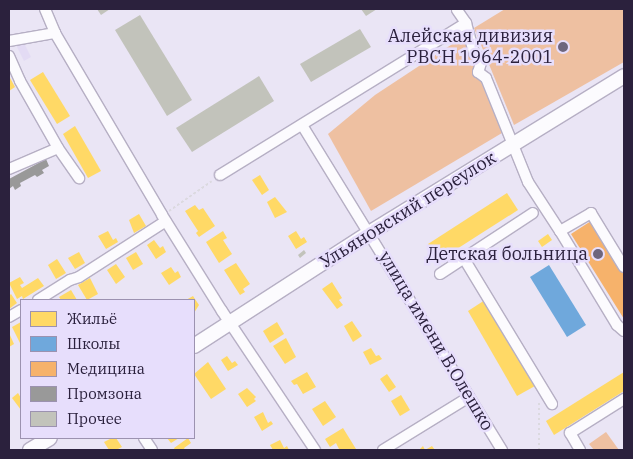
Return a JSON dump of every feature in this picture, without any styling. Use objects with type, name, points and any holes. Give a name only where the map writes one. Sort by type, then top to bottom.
[{"type":"main road","name":"Ульяновский переулок","points":[[195,345],[369,232],[624,76]]},
{"type":"main road","points":[[30,450],[48,439]]},
{"type":"street","points":[[45,9],[55,33],[164,218],[315,450]]},
{"type":"street","points":[[457,10],[466,24],[474,53],[482,60],[478,72],[486,78],[528,182],[617,326],[624,331]]},
{"type":"street","points":[[220,175],[466,24]]},
{"type":"street","points":[[9,41],[55,33]]},
{"type":"street","points":[[9,56],[20,81],[58,148],[79,178]]},
{"type":"street","name":"улица имени В.Олешко","points":[[302,125],[502,450]]},
{"type":"street","points":[[9,169],[58,148]]},
{"type":"street","points":[[560,231],[591,212],[624,268]]},
{"type":"street","points":[[440,274],[463,257],[533,213]]},
{"type":"street","points":[[40,299],[70,280],[79,277],[164,218]]},
{"type":"street","points":[[463,257],[552,404]]},
{"type":"street","points":[[9,317],[20,311]]},
{"type":"street","points":[[383,450],[469,397]]},
{"type":"street","points":[[580,450],[570,433],[624,399]]},
{"type":"street","points":[[145,439],[152,450]]},
{"type":"path","points":[[164,218],[220,175]]},
{"type":"path","points":[[538,450],[540,403]]},
{"type":"shaded area","points":[[505,9],[624,9],[624,62],[514,125],[474,28]]},
{"type":"shaded area","points":[[463,37],[502,133],[371,211],[328,134],[375,95]]},
{"type":"shaded area","points":[[23,41],[31,57],[24,61],[16,45]]},
{"type":"shaded area","points":[[606,432],[619,450],[594,450],[589,444]]},
{"type":"building: Жильё","points":[[43,72],[70,116],[57,124],[30,80]]},
{"type":"building: Жильё","points":[[9,76],[15,87],[9,91]]},
{"type":"building: Жильё","points":[[75,126],[101,171],[88,178],[63,134]]},
{"type":"building: Жильё","points":[[260,175],[269,190],[262,195],[252,180]]},
{"type":"building: Жильё","points":[[507,193],[518,210],[438,261],[428,244]]},
{"type":"building: Жильё","points":[[275,197],[287,212],[275,218],[267,202]]},
{"type":"building: Жильё","points":[[195,205],[199,210],[203,208],[215,226],[199,237],[196,233],[198,231],[185,211]]},
{"type":"building: Жильё","points":[[139,214],[146,226],[134,233],[129,220]]},
{"type":"building: Жильё","points":[[108,231],[113,240],[116,238],[118,242],[106,249],[98,236]]},
{"type":"building: Жильё","points":[[223,231],[227,238],[223,240],[232,254],[219,263],[206,242]]},
{"type":"building: Жильё","points":[[296,231],[301,239],[304,237],[307,242],[296,249],[288,236]]},
{"type":"building: Жильё","points":[[548,234],[552,240],[542,247],[538,241]]},
{"type":"building: Жильё","points":[[154,240],[160,248],[163,246],[166,252],[156,259],[147,245]]},
{"type":"building: Жильё","points":[[79,252],[85,263],[75,269],[68,258]]},
{"type":"building: Жильё","points":[[136,252],[143,264],[133,270],[126,258]]},
{"type":"building: Жильё","points":[[57,259],[66,273],[56,279],[48,265]]},
{"type":"building: Жильё","points":[[236,263],[250,284],[243,289],[245,292],[240,295],[224,270]]},
{"type":"building: Жильё","points":[[116,264],[125,277],[116,284],[107,270]]},
{"type":"building: Жильё","points":[[171,267],[175,273],[178,271],[181,277],[169,285],[161,273]]},
{"type":"building: Жильё","points":[[20,277],[24,283],[20,285],[22,288],[38,278],[44,286],[23,299],[22,296],[17,299],[9,283]]},
{"type":"building: Жильё","points":[[90,278],[98,294],[86,299],[78,285]]},
{"type":"building: Жильё","points":[[332,282],[342,298],[339,300],[343,305],[337,309],[322,289]]},
{"type":"building: Жильё","points":[[71,290],[76,299],[60,299],[59,297]]},
{"type":"building: Жильё","points":[[11,294],[17,303],[9,309],[9,296]]},
{"type":"building: Жильё","points":[[195,299],[199,305],[195,311]]},
{"type":"building: Жильё","points":[[485,300],[535,386],[517,396],[468,311]]},
{"type":"building: Жильё","points":[[352,321],[362,336],[353,342],[344,326]]},
{"type":"building: Жильё","points":[[277,322],[284,334],[270,343],[263,331]]},
{"type":"building: Жильё","points":[[20,323],[20,343],[12,327]]},
{"type":"building: Жильё","points":[[9,333],[14,344],[9,347]]},
{"type":"building: Жильё","points":[[286,338],[296,357],[285,364],[273,346]]},
{"type":"building: Жильё","points":[[371,348],[376,356],[379,355],[382,359],[370,365],[363,352]]},
{"type":"building: Жильё","points":[[227,356],[232,363],[235,361],[238,365],[228,371],[221,360]]},
{"type":"building: Жильё","points":[[208,362],[226,389],[211,399],[195,373]]},
{"type":"building: Жильё","points":[[307,372],[316,387],[303,394],[297,384],[294,385],[291,381]]},
{"type":"building: Жильё","points":[[624,372],[624,391],[554,435],[546,421]]},
{"type":"building: Жильё","points":[[387,374],[396,387],[389,392],[380,379]]},
{"type":"building: Жильё","points":[[247,388],[256,397],[254,399],[256,401],[247,407],[238,394]]},
{"type":"building: Жильё","points":[[18,393],[20,396],[20,409],[12,398]]},
{"type":"building: Жильё","points":[[401,395],[410,410],[400,416],[391,401]]},
{"type":"building: Жильё","points":[[325,401],[336,417],[323,426],[312,409]]},
{"type":"building: Жильё","points":[[263,412],[268,423],[271,421],[273,424],[262,431],[254,417]]},
{"type":"building: Жильё","points":[[343,428],[356,449],[336,450],[339,449],[336,443],[330,447],[325,439]]},
{"type":"building: Жильё","points":[[110,439],[117,439],[122,447],[116,450],[109,450],[104,442]]},
{"type":"building: Жильё","points":[[168,439],[177,439],[171,443]]},
{"type":"building: Жильё","points":[[187,439],[191,443],[184,448],[185,450],[175,450],[174,448]]},
{"type":"building: Жильё","points":[[280,440],[284,448],[287,446],[289,450],[273,450],[270,445]]},
{"type":"building: Жильё","points":[[432,446],[435,450],[425,450]]},
{"type":"building: Школы","points":[[549,265],[586,325],[567,337],[530,277]]},
{"type":"building: Медицина","name":"Детская больница","points":[[591,221],[624,275],[624,319],[571,234]]},
{"type":"building: Промзона","points":[[46,159],[49,166],[42,170],[44,173],[37,177],[35,175],[20,183],[21,186],[15,190],[13,186],[9,189],[9,179]]},
{"type":"building: Прочее","points":[[97,9],[110,9],[101,15]]},
{"type":"building: Прочее","points":[[361,9],[377,9],[366,16]]},
{"type":"building: Прочее","points":[[140,15],[192,100],[167,116],[115,30]]},
{"type":"building: Прочее","points":[[360,29],[371,47],[311,82],[300,64]]},
{"type":"building: Прочее","points":[[259,76],[274,101],[192,152],[176,128]]},
{"type":"building: Прочее","points":[[304,250],[306,253],[300,258],[298,255]]},
{"type":"place","name":"Алейская дивизия РВСН 1964-2001","points":[[563,47]]},
{"type":"place","name":"Детская больница","points":[[598,254]]}]
